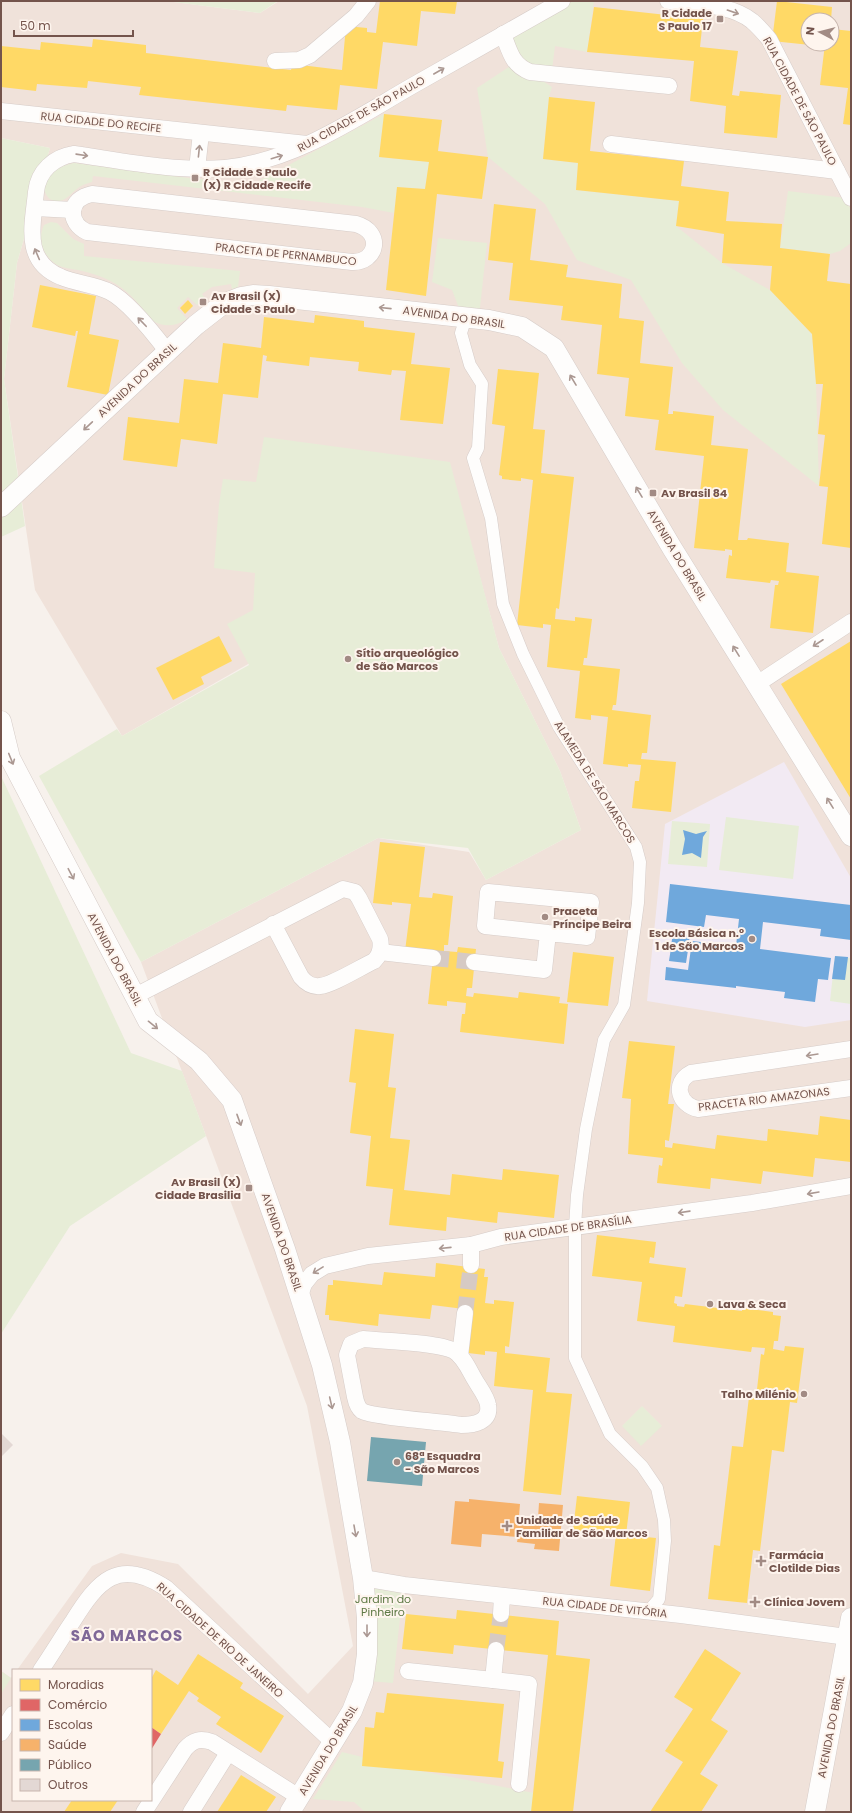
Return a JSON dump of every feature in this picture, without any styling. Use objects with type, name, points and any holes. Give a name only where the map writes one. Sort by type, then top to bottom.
[{"type":"street","points":[[275,61],[299,60],[310,55],[356,16],[368,1]]},
{"type":"street","name":"RUA CIDADE DE SÃO PAULO","points":[[167,351],[123,302],[111,292],[98,286],[61,277],[45,267],[37,257],[32,240],[36,188],[40,177],[50,164],[62,156],[74,154],[158,166],[197,168],[225,168],[278,158],[346,124],[562,1]]},
{"type":"street","name":"RUA CIDADE DE SÃO PAULO","points":[[668,1],[731,10],[752,21],[769,39],[851,198]]},
{"type":"street","points":[[503,34],[515,63],[520,68],[530,72],[669,86]]},
{"type":"street","name":"RUA CIDADE DO RECIFE","points":[[1,111],[307,144]]},
{"type":"street","points":[[197,168],[201,132]]},
{"type":"street","points":[[611,144],[837,171]]},
{"type":"street","name":"PRACETA DE PERNAMBUCO","points":[[92,194],[356,224],[364,226],[370,231],[374,237],[374,245],[371,253],[365,260],[352,262],[87,232],[77,225],[73,218],[73,210],[76,203],[81,198],[92,194]]},
{"type":"street","points":[[35,208],[73,210]]},
{"type":"street","name":"AVENIDA DO BRASIL","points":[[1,507],[167,351],[215,309],[241,297],[253,295],[269,296],[466,317],[489,320],[522,328],[554,348],[672,548],[851,836]]},
{"type":"street","name":"ALAMEDA DE SÃO MARCOS","points":[[466,317],[461,333],[470,365],[482,384],[478,448],[473,458],[491,518],[503,604],[523,654],[560,727],[636,847],[640,862],[638,903],[624,1005],[604,1040],[586,1128],[575,1228],[575,1358],[610,1434],[642,1466],[657,1488],[664,1520],[664,1541],[659,1599],[648,1612]]},
{"type":"street","points":[[757,684],[851,622]]},
{"type":"street","name":"AVENIDA DO BRASIL","points":[[1,721],[10,758],[148,1020],[199,1061],[232,1100],[285,1249],[322,1365],[340,1442],[363,1578],[367,1618],[366,1670],[360,1694],[352,1711],[295,1805]]},
{"type":"street","points":[[135,996],[273,924],[343,889],[355,892],[359,898],[380,939],[380,952],[374,961],[325,985],[311,985],[306,983],[301,977],[273,924]]},
{"type":"street","points":[[488,892],[591,902],[587,937],[548,933],[485,926],[488,892]]},
{"type":"street","points":[[474,962],[544,970],[548,933]]},
{"type":"street","points":[[380,952],[433,958]]},
{"type":"street","name":"PRACETA RIO AMAZONAS","points":[[851,1049],[691,1073],[682,1081],[680,1094],[686,1104],[698,1109],[851,1088]]},
{"type":"street","name":"RUA CIDADE DE BRASÍLIA","points":[[300,1296],[304,1284],[312,1274],[325,1266],[368,1256],[471,1245],[501,1237],[752,1203],[851,1186]]},
{"type":"street","points":[[471,1245],[471,1265]]},
{"type":"street","points":[[460,1356],[448,1348],[439,1346],[363,1339],[357,1340],[351,1344],[347,1355],[357,1404],[361,1410],[372,1414],[472,1425],[481,1422],[487,1414],[488,1404],[460,1356],[465,1313]]},
{"type":"street","name":"RUA CIDADE DE RIO DE JANEIRO","points":[[42,1669],[88,1598],[104,1581],[124,1575],[145,1577],[166,1588],[334,1742]]},
{"type":"street","name":"RUA CIDADE DE VITÓRIA","points":[[363,1578],[390,1583],[648,1612],[849,1627]]},
{"type":"street","points":[[501,1614],[502,1596]]},
{"type":"street","name":"AVENIDA DO BRASIL","points":[[815,1812],[849,1627]]},
{"type":"street","points":[[493,1680],[496,1650]]},
{"type":"street","points":[[408,1671],[529,1684],[519,1784]]},
{"type":"street","points":[[1,1733],[12,1716]]},
{"type":"street","points":[[152,1800],[190,1743],[197,1740],[204,1740],[212,1742],[228,1753],[295,1805]]},
{"type":"street","points":[[190,1812],[228,1753]]},
{"type":"street","points":[[144,1812],[151,1801]]},
{"type":"shaded area","points":[[1,1],[166,1],[260,13],[279,1],[851,1],[851,1812],[1,1812],[1,1671],[11,1678],[12,1676],[12,1801],[152,1801],[152,1669],[18,1669],[92,1566],[121,1553],[178,1564],[308,1694],[353,1646],[307,1406],[141,962],[378,838],[469,852],[486,880],[581,830],[560,771],[499,648],[449,462],[299,635],[122,736],[35,590],[4,379],[17,263],[50,148],[1,138]]},
{"type":"shaded area","name":"Escola Básica n.º 1 de São Marcos","points":[[784,762],[851,878],[851,1020],[805,1027],[647,1001],[665,824]]},
{"type":"green space","points":[[166,1],[278,1],[260,13]]},
{"type":"green space","points":[[573,1],[594,1],[587,52],[555,46],[552,70],[528,67],[509,36]]},
{"type":"green space","points":[[515,63],[552,87],[549,97],[543,159],[578,163],[576,190],[679,201],[676,226],[722,263],[770,290],[812,334],[816,384],[819,486],[723,410],[682,363],[631,280],[577,260],[545,204],[488,157],[477,88]]},
{"type":"green space","points":[[384,114],[379,157],[429,162],[425,189],[397,187],[394,213],[362,207],[93,176],[92,182],[81,186],[66,198],[60,201],[55,201],[48,198],[44,186],[49,174],[59,168],[74,163],[189,178],[253,184]]},
{"type":"green space","points":[[1,138],[50,148],[17,263],[4,379],[25,526],[1,537]]},
{"type":"green space","points":[[788,191],[845,198],[851,210],[851,243],[840,251],[830,254],[780,248]]},
{"type":"green space","points":[[51,222],[57,223],[73,239],[84,244],[84,256],[240,271],[238,287],[232,289],[231,284],[212,287],[202,294],[205,298],[197,305],[188,297],[177,308],[187,319],[175,325],[162,325],[153,321],[131,296],[116,284],[93,274],[57,265],[52,261],[45,252],[41,242],[44,225]]},
{"type":"green space","points":[[438,238],[487,243],[479,317],[462,316],[452,290],[432,282]]},
{"type":"green space","points":[[264,437],[450,462],[499,648],[560,771],[581,830],[486,880],[468,848],[378,838],[141,962],[39,776],[117,729],[122,736],[249,665],[227,624],[253,610],[255,573],[214,568],[219,504],[223,479],[256,482]]},
{"type":"green space","points":[[1,776],[131,1053],[182,1071],[206,1136],[70,1226],[1,1334]]},
{"type":"green space","points":[[726,817],[799,826],[793,879],[719,870]]},
{"type":"green space","points":[[672,821],[710,824],[707,867],[668,864]]},
{"type":"green space","points":[[835,956],[851,958],[851,1004],[830,1001]]},
{"type":"green space","points":[[642,1406],[662,1426],[641,1446],[622,1426]]},
{"type":"green space","name":"Jardim do Pinheiro","points":[[364,1584],[403,1590],[393,1683],[368,1681]]},
{"type":"green space","points":[[1,1671],[11,1678],[1,1694]]},
{"type":"green space","points":[[342,1752],[415,1770],[534,1793],[544,1812],[365,1812],[354,1802],[313,1799]]},
{"type":"building: Moradias","points":[[380,1],[457,1],[455,14],[421,11],[417,46],[383,42],[377,89],[340,85],[337,110],[287,105],[286,111],[139,95],[141,87],[88,81],[87,88],[37,84],[36,91],[1,87],[1,46],[40,50],[41,42],[92,47],[93,39],[146,45],[146,53],[291,70],[292,64],[342,70],[346,26],[367,28],[367,32],[376,33]]},
{"type":"building: Moradias","points":[[777,1],[832,7],[832,12],[800,12],[800,44],[772,41]]},
{"type":"building: Moradias","points":[[594,7],[703,19],[700,47],[738,51],[732,95],[739,96],[740,91],[781,95],[777,138],[724,133],[726,106],[690,101],[694,61],[587,52]]},
{"type":"building: Moradias","points":[[840,30],[851,31],[851,125],[843,124],[848,88],[820,85],[824,52],[840,52]]},
{"type":"building: Moradias","points":[[549,97],[595,102],[590,151],[684,161],[681,186],[729,192],[726,221],[782,224],[780,248],[830,254],[827,281],[851,284],[851,548],[822,544],[828,487],[819,486],[825,435],[818,434],[823,384],[816,384],[812,334],[770,290],[772,266],[722,263],[724,234],[676,226],[679,201],[576,190],[578,163],[543,159]]},
{"type":"building: Moradias","points":[[384,114],[442,120],[438,151],[488,157],[482,199],[437,194],[426,296],[386,290],[397,187],[425,189],[429,162],[379,157]]},
{"type":"building: Moradias","points":[[494,204],[536,209],[530,260],[568,265],[566,277],[622,284],[619,318],[644,321],[640,363],[673,367],[668,414],[673,414],[673,411],[714,416],[711,445],[748,449],[738,540],[747,540],[748,538],[789,543],[786,572],[819,576],[813,633],[770,628],[775,585],[778,585],[779,581],[771,580],[770,583],[726,578],[729,555],[732,556],[732,550],[725,549],[725,551],[694,548],[704,456],[655,450],[659,420],[625,416],[629,378],[597,374],[602,325],[561,320],[563,306],[509,300],[513,263],[488,260]]},
{"type":"building: Moradias","points":[[40,285],[96,296],[89,334],[119,340],[108,395],[67,387],[78,331],[76,331],[75,336],[32,327]]},
{"type":"building: Moradias","points":[[188,300],[193,306],[185,314],[180,308]]},
{"type":"building: Moradias","points":[[315,315],[364,321],[364,327],[415,333],[411,364],[450,368],[443,424],[400,420],[406,371],[392,370],[391,375],[358,371],[359,362],[310,357],[309,366],[266,361],[267,356],[263,355],[258,398],[223,394],[217,444],[181,439],[177,467],[123,460],[128,417],[179,423],[184,379],[218,383],[223,343],[261,348],[264,317],[314,323]]},
{"type":"building: Moradias","points":[[498,369],[539,373],[533,429],[545,430],[541,473],[574,477],[559,609],[556,608],[555,619],[575,621],[575,617],[592,619],[587,658],[584,658],[583,665],[620,669],[616,705],[613,705],[612,710],[651,715],[647,753],[642,753],[641,759],[676,762],[671,812],[632,808],[635,781],[639,781],[641,765],[628,764],[628,767],[603,764],[608,717],[591,715],[591,720],[575,718],[580,671],[547,667],[551,625],[543,624],[543,628],[517,625],[533,480],[521,478],[521,481],[502,479],[502,476],[499,475],[505,426],[492,424]]},
{"type":"building: Moradias","points":[[219,636],[232,661],[201,677],[204,684],[173,700],[156,668]]},
{"type":"building: Moradias","points":[[851,641],[851,799],[781,684]]},
{"type":"building: Moradias","points":[[380,842],[425,847],[419,897],[432,898],[433,893],[453,896],[448,945],[444,945],[444,951],[457,952],[458,947],[476,949],[472,988],[467,988],[466,996],[473,997],[474,993],[518,998],[519,992],[560,997],[559,1003],[568,1004],[564,1044],[460,1032],[462,1014],[465,1014],[466,1003],[447,1001],[447,1006],[428,1004],[433,958],[405,951],[411,904],[392,902],[392,905],[373,903]]},
{"type":"building: Moradias","points":[[573,952],[614,957],[608,1006],[567,1002]]},
{"type":"building: Moradias","points":[[355,1029],[394,1034],[388,1087],[396,1088],[390,1138],[410,1140],[404,1190],[450,1195],[452,1174],[502,1180],[503,1169],[559,1175],[554,1218],[498,1212],[497,1223],[447,1217],[446,1231],[389,1225],[393,1189],[366,1186],[371,1136],[350,1133],[356,1083],[349,1082]]},
{"type":"building: Moradias","points":[[629,1041],[675,1046],[668,1104],[674,1104],[669,1141],[665,1140],[665,1147],[672,1148],[673,1143],[715,1149],[717,1135],[767,1141],[768,1129],[818,1135],[820,1116],[851,1120],[851,1162],[815,1158],[813,1177],[763,1171],[761,1184],[711,1178],[710,1189],[657,1183],[659,1165],[662,1166],[663,1158],[628,1154],[631,1099],[622,1098]]},
{"type":"building: Moradias","points":[[597,1235],[656,1242],[654,1258],[650,1257],[649,1263],[686,1268],[682,1297],[675,1296],[674,1303],[677,1304],[677,1306],[684,1307],[685,1304],[742,1311],[742,1308],[773,1312],[773,1315],[781,1316],[778,1341],[774,1341],[773,1349],[784,1351],[785,1346],[804,1348],[797,1403],[790,1402],[784,1452],[772,1450],[760,1551],[753,1550],[747,1603],[708,1599],[714,1545],[720,1546],[732,1446],[743,1447],[749,1397],[756,1398],[761,1354],[764,1355],[765,1348],[752,1347],[751,1352],[673,1342],[675,1326],[637,1321],[642,1282],[592,1276]]},
{"type":"building: Moradias","points":[[436,1263],[485,1269],[484,1277],[488,1277],[485,1303],[494,1304],[494,1300],[514,1302],[509,1347],[505,1346],[505,1353],[550,1358],[546,1392],[572,1394],[561,1495],[523,1491],[533,1390],[494,1386],[497,1352],[485,1351],[485,1355],[468,1353],[472,1310],[432,1305],[430,1319],[379,1314],[378,1326],[329,1320],[329,1315],[325,1315],[328,1285],[333,1285],[333,1280],[382,1285],[384,1272],[435,1277]]},
{"type":"building: Moradias","points":[[577,1496],[630,1502],[626,1535],[656,1538],[650,1591],[610,1586],[616,1534],[573,1530]]},
{"type":"building: Moradias","points":[[457,1610],[559,1621],[556,1655],[590,1659],[573,1812],[531,1812],[548,1655],[454,1645],[453,1654],[402,1649],[406,1614],[456,1619]]},
{"type":"building: Moradias","points":[[705,1649],[741,1673],[711,1720],[728,1731],[700,1774],[718,1785],[701,1812],[650,1812],[683,1762],[665,1751],[693,1709],[674,1697]]},
{"type":"building: Moradias","points":[[198,1654],[243,1683],[240,1688],[284,1716],[261,1753],[216,1724],[221,1717],[197,1701],[199,1698],[189,1691],[161,1734],[152,1728],[152,1677],[156,1670],[178,1685]]},
{"type":"building: Moradias","points":[[387,1693],[504,1704],[498,1761],[504,1762],[502,1778],[362,1766],[365,1727],[374,1728],[376,1712],[384,1713]]},
{"type":"building: Moradias","points":[[241,1775],[276,1797],[266,1812],[217,1812]]},
{"type":"building: Moradias","points":[[71,1801],[117,1801],[110,1812],[64,1812]]},
{"type":"building: Comércio","points":[[152,1728],[161,1734],[152,1748]]},
{"type":"building: Escolas","points":[[683,830],[696,834],[707,831],[703,837],[701,858],[692,853],[682,855],[685,839]]},
{"type":"building: Escolas","points":[[670,884],[851,905],[851,940],[820,936],[821,929],[763,922],[760,949],[831,958],[828,980],[818,979],[815,1002],[784,998],[785,992],[665,980],[666,967],[688,970],[692,941],[736,946],[739,919],[706,915],[704,927],[666,922]]},
{"type":"building: Escolas","points":[[673,933],[690,935],[688,948],[671,946]]},
{"type":"building: Escolas","points":[[671,948],[688,950],[686,963],[669,961]]},
{"type":"building: Escolas","points":[[835,956],[848,957],[845,980],[832,979]]},
{"type":"building: Saúde","name":"Unidade de Saúde Familiar de São Marcos","points":[[469,1499],[520,1504],[519,1516],[538,1518],[539,1503],[563,1505],[559,1551],[534,1549],[535,1544],[517,1542],[518,1537],[482,1534],[481,1547],[451,1544],[455,1501],[469,1502]]},
{"type":"building: Público","name":"68ª Esquadra - São Marcos","points":[[371,1437],[426,1442],[422,1486],[367,1481]]},
{"type":"building: Outros","points":[[1,1433],[13,1445],[1,1457]]},
{"type":"tunnel","points":[[433,958],[474,962]]},
{"type":"tunnel","points":[[465,1313],[471,1265]]},
{"type":"tunnel","points":[[496,1650],[501,1614]]},
{"type":"place","name":"R Cidade S Paulo 17","points":[[720,19]]},
{"type":"place","name":"R Cidade S Paulo (X) R Cidade Recife","points":[[195,178]]},
{"type":"place","name":"Av Brasil (X) Cidade S Paulo","points":[[203,302]]},
{"type":"place","name":"Av Brasil 84","points":[[653,493]]},
{"type":"place","name":"Sítio arqueológico de São Marcos","points":[[348,659]]},
{"type":"place","name":"Praceta Príncipe Beira","points":[[545,917]]},
{"type":"place","name":"Escola Básica n.º 1 de São Marcos","points":[[752,939]]},
{"type":"place","name":"Av Brasil (X) Cidade Brasilia","points":[[249,1188]]},
{"type":"place","name":"Lava & Seca","points":[[710,1304]]},
{"type":"place","name":"Talho Milénio","points":[[804,1394]]},
{"type":"place","name":"68ª Esquadra - São Marcos","points":[[397,1462]]},
{"type":"place","name":"Unidade de Saúde Familiar de São Marcos","points":[[507,1526]]},
{"type":"place","name":"Farmácia Clotilde Dias","points":[[761,1561]]},
{"type":"place","name":"Clínica Jovem","points":[[755,1602]]},
{"type":"district","name":"SÃO MARCOS","points":[[127,1635]]}]
